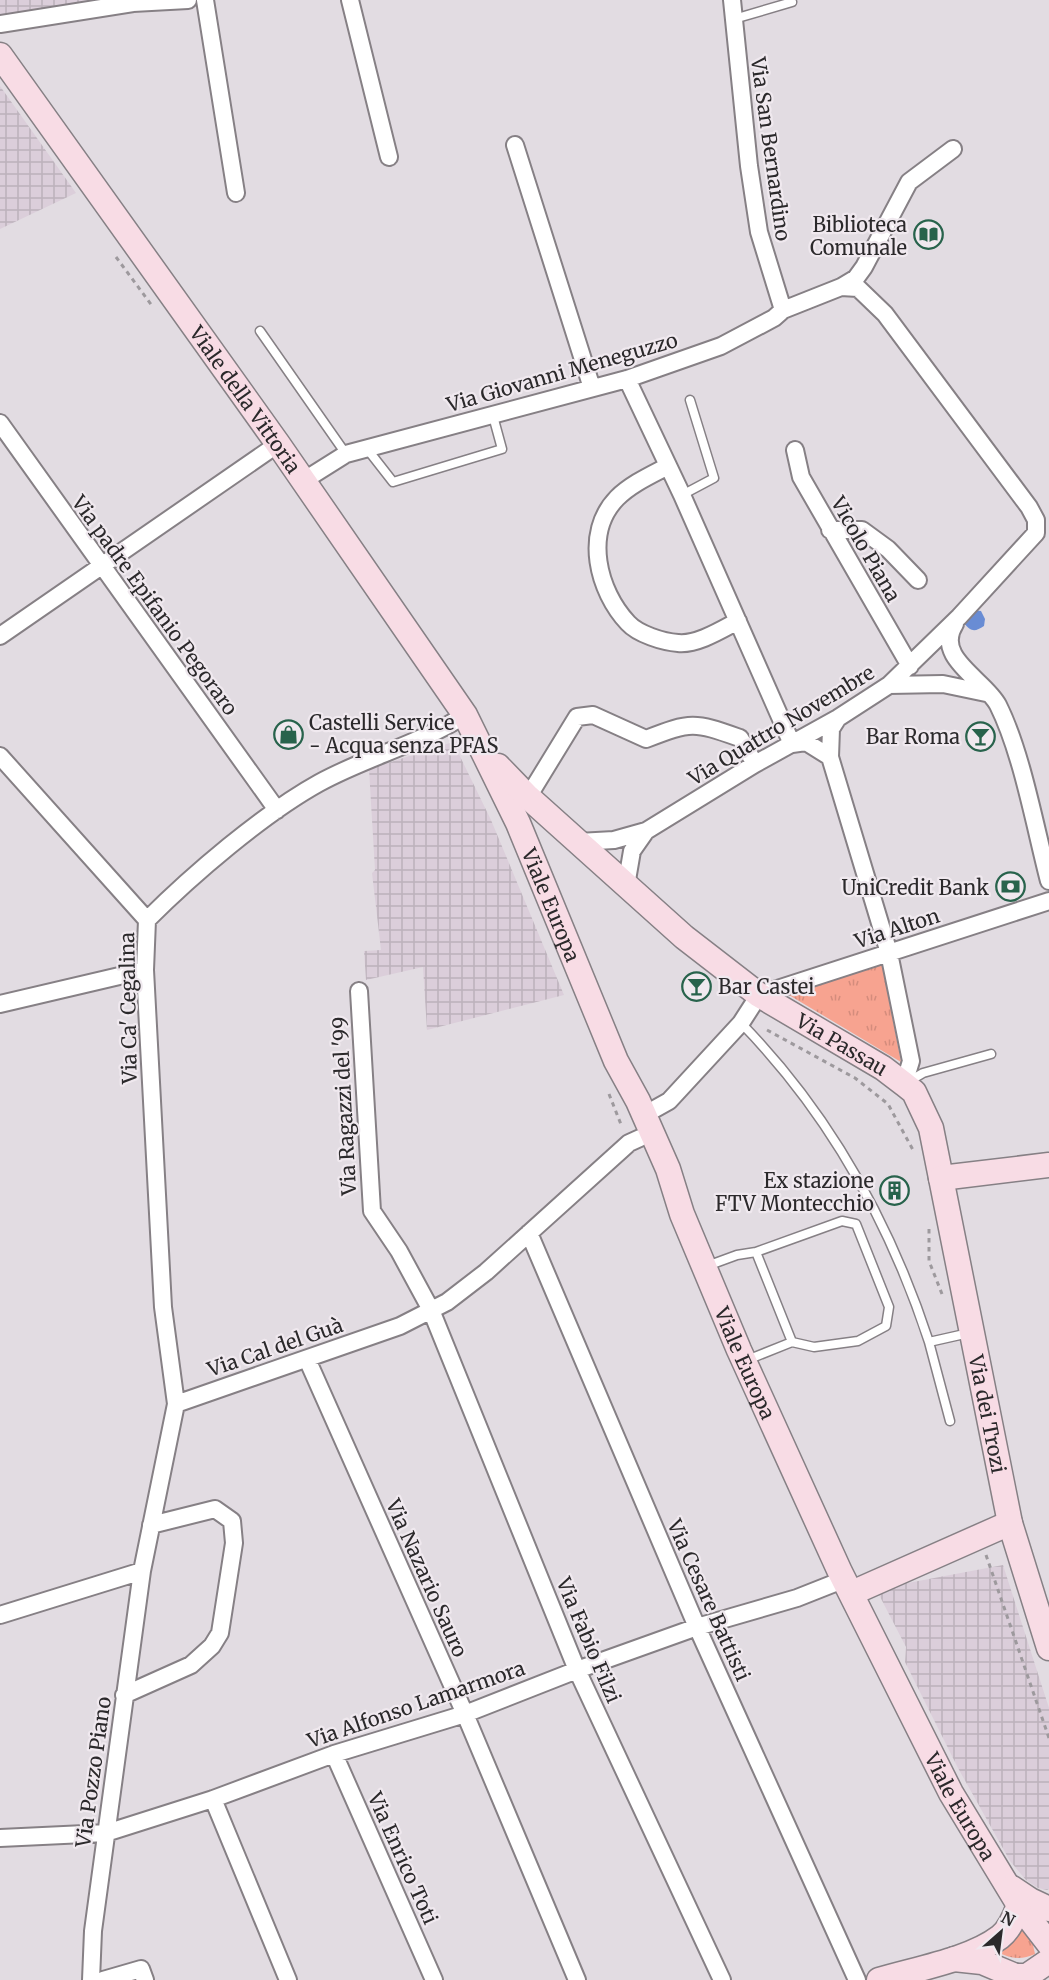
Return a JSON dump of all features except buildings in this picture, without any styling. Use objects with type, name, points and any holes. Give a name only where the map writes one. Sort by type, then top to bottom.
[{"type":"main road","name":"Viale della Vittoria","points":[[0,56],[278,444],[465,715],[482,750]]},
{"type":"main road","name":"Via Passau","points":[[482,750],[528,797],[684,936],[759,995],[883,1068],[914,1092],[931,1128],[941,1178]]},
{"type":"main road","name":"Viale Europa","points":[[482,750],[518,823],[642,1127],[668,1169],[682,1214],[744,1362],[846,1587],[951,1793],[1015,1895],[1049,1944]]},
{"type":"main road","points":[[941,1178],[1049,1165]]},
{"type":"main road","name":"Via dei Trozi","points":[[941,1178],[1010,1523],[1049,1648]]},
{"type":"main road","points":[[846,1587],[1010,1523]]},
{"type":"main road","name":"Viale Europa","points":[[1015,1895],[1049,1909]]},
{"type":"main road","points":[[879,1980],[911,1975],[952,1959],[1000,1936],[1012,1922],[1015,1895]]},
{"type":"main road","points":[[952,1959],[982,1962],[1019,1978],[1037,1972],[1049,1961]]},
{"type":"street","points":[[0,24],[132,2],[188,0]]},
{"type":"street","points":[[205,0],[236,193]]},
{"type":"street","points":[[350,0],[389,157]]},
{"type":"street","name":"Via San Bernardino","points":[[732,0],[759,232],[783,310]]},
{"type":"street","points":[[515,146],[591,388]]},
{"type":"street","points":[[783,310],[841,287],[856,278],[909,182],[953,149]]},
{"type":"street","points":[[841,287],[858,288],[874,301],[990,452],[1035,520],[1036,533],[1029,541]]},
{"type":"street","name":"Via Giovanni Meneguzzo","points":[[303,481],[346,454],[368,450],[627,379],[721,346],[774,318],[783,310]]},
{"type":"street","points":[[627,379],[682,495],[792,744],[806,742],[831,757]]},
{"type":"street","name":"Via padre Epifanio Pegoraro","points":[[0,423],[100,566],[277,810]]},
{"type":"street","points":[[0,636],[278,444]]},
{"type":"street","name":"Vicolo Piana","points":[[795,450],[801,477],[910,666]]},
{"type":"street","points":[[668,466],[616,498],[604,518],[597,539],[600,573],[610,599],[629,624],[652,636],[680,644],[709,636],[738,621]]},
{"type":"street","points":[[830,530],[862,530],[888,549],[918,580]]},
{"type":"street","points":[[1029,541],[1049,538]]},
{"type":"street","name":"Via Quattro Novembre","points":[[578,842],[614,840],[646,831],[756,764],[838,718],[889,685],[959,617],[1029,541]]},
{"type":"street","points":[[959,617],[949,640],[952,652],[986,693],[996,701],[1008,726],[1049,881]]},
{"type":"street","points":[[889,685],[944,684],[986,693]]},
{"type":"street","name":"Via Ca' Cegalina","points":[[176,1404],[163,1307],[145,970],[147,920],[277,810],[318,783],[363,760],[450,725],[465,715]]},
{"type":"street","points":[[528,797],[577,717],[593,715],[646,739],[683,724],[706,726],[740,738],[756,764]]},
{"type":"street","points":[[838,718],[831,729],[831,757],[889,953],[911,1060],[904,1084]]},
{"type":"street","points":[[0,756],[147,920]]},
{"type":"street","name":"Via Quattro Novembre","points":[[626,886],[632,850],[646,831]]},
{"type":"street","name":"Via Alton","points":[[759,995],[1049,901]]},
{"type":"street","points":[[0,1005],[145,970]]},
{"type":"street","name":"Via Ragazzi del '99","points":[[359,991],[372,1211],[399,1251],[431,1310]]},
{"type":"street","name":"Via Cal del Guà","points":[[176,1404],[400,1326],[447,1302],[486,1272],[629,1143],[741,1023],[759,995]]},
{"type":"street","name":"Via Cesare Battisti","points":[[529,1233],[697,1627],[857,1980]]},
{"type":"street","name":"Via Fabio Filzi","points":[[431,1310],[577,1670],[722,1980]]},
{"type":"street","name":"Via Nazario Sauro","points":[[307,1359],[465,1714],[577,1980]]},
{"type":"street","points":[[0,1615],[142,1571],[176,1404]]},
{"type":"street","points":[[124,1695],[191,1665],[212,1646],[220,1633],[234,1544],[232,1521],[215,1509],[151,1524]]},
{"type":"street","name":"Via Pozzo Piano","points":[[91,1980],[93,1931],[105,1833],[142,1571]]},
{"type":"street","name":"Via Alfonso Lamarmora","points":[[0,1839],[105,1833],[213,1799],[334,1754],[465,1714],[577,1670],[697,1627],[797,1598],[846,1587]]},
{"type":"street","name":"Via Enrico Toti","points":[[334,1754],[434,1980]]},
{"type":"street","points":[[213,1799],[288,1980]]},
{"type":"street","points":[[103,1980],[141,1969],[146,1980]]},
{"type":"lane","points":[[733,19],[792,2]]},
{"type":"lane","points":[[260,331],[346,454]]},
{"type":"lane","points":[[682,495],[714,478],[690,400]]},
{"type":"lane","points":[[368,450],[393,482],[502,449],[493,416]]},
{"type":"lane","points":[[741,1023],[785,1070],[824,1124],[864,1189],[908,1279],[929,1342],[950,1421]]},
{"type":"lane","points":[[904,1084],[923,1073],[991,1054]]},
{"type":"lane","points":[[704,1267],[737,1255],[756,1252],[842,1221],[856,1224],[873,1262],[889,1307],[886,1326],[858,1341],[814,1347],[792,1342],[744,1362]]},
{"type":"lane","points":[[756,1252],[792,1342]]},
{"type":"lane","points":[[929,1342],[954,1338],[972,1331]]},
{"type":"path","points":[[763,1028],[855,1078],[888,1104],[915,1156]]},
{"type":"path","points":[[979,1536],[1049,1738]]},
{"type":"shaded area","points":[[0,0],[179,0],[0,22]]},
{"type":"shaded area","points":[[0,86],[76,193],[0,229]]},
{"type":"shaded area","points":[[453,742],[491,820],[564,995],[427,1030],[423,967],[366,980],[364,951],[381,950],[372,873],[375,870],[369,769]]},
{"type":"shaded area","points":[[1003,1565],[1049,1708],[1049,1889],[1047,1890],[1038,1888],[1026,1880],[1010,1861],[958,1768],[905,1662],[906,1647],[876,1589]]},
{"type":"green space","points":[[882,964],[901,1062],[789,995]]},
{"type":"green space","points":[[1018,1921],[1031,1936],[1035,1954],[1013,1958],[991,1949]]},
{"type":"water","points":[[973,610],[981,611],[985,619],[984,626],[976,630],[964,623]]},
{"type":"place","name":"Biblioteca Comunale","points":[[928,235]]},
{"type":"place","name":"Castelli Service - Acqua senza PFAS","points":[[288,734]]},
{"type":"place","name":"Bar Roma","points":[[981,736]]},
{"type":"place","name":"UniCredit Bank","points":[[1010,887]]},
{"type":"place","name":"Bar Castei","points":[[697,986]]},
{"type":"place","name":"Ex stazione FTV Montecchio","points":[[895,1191]]}]
